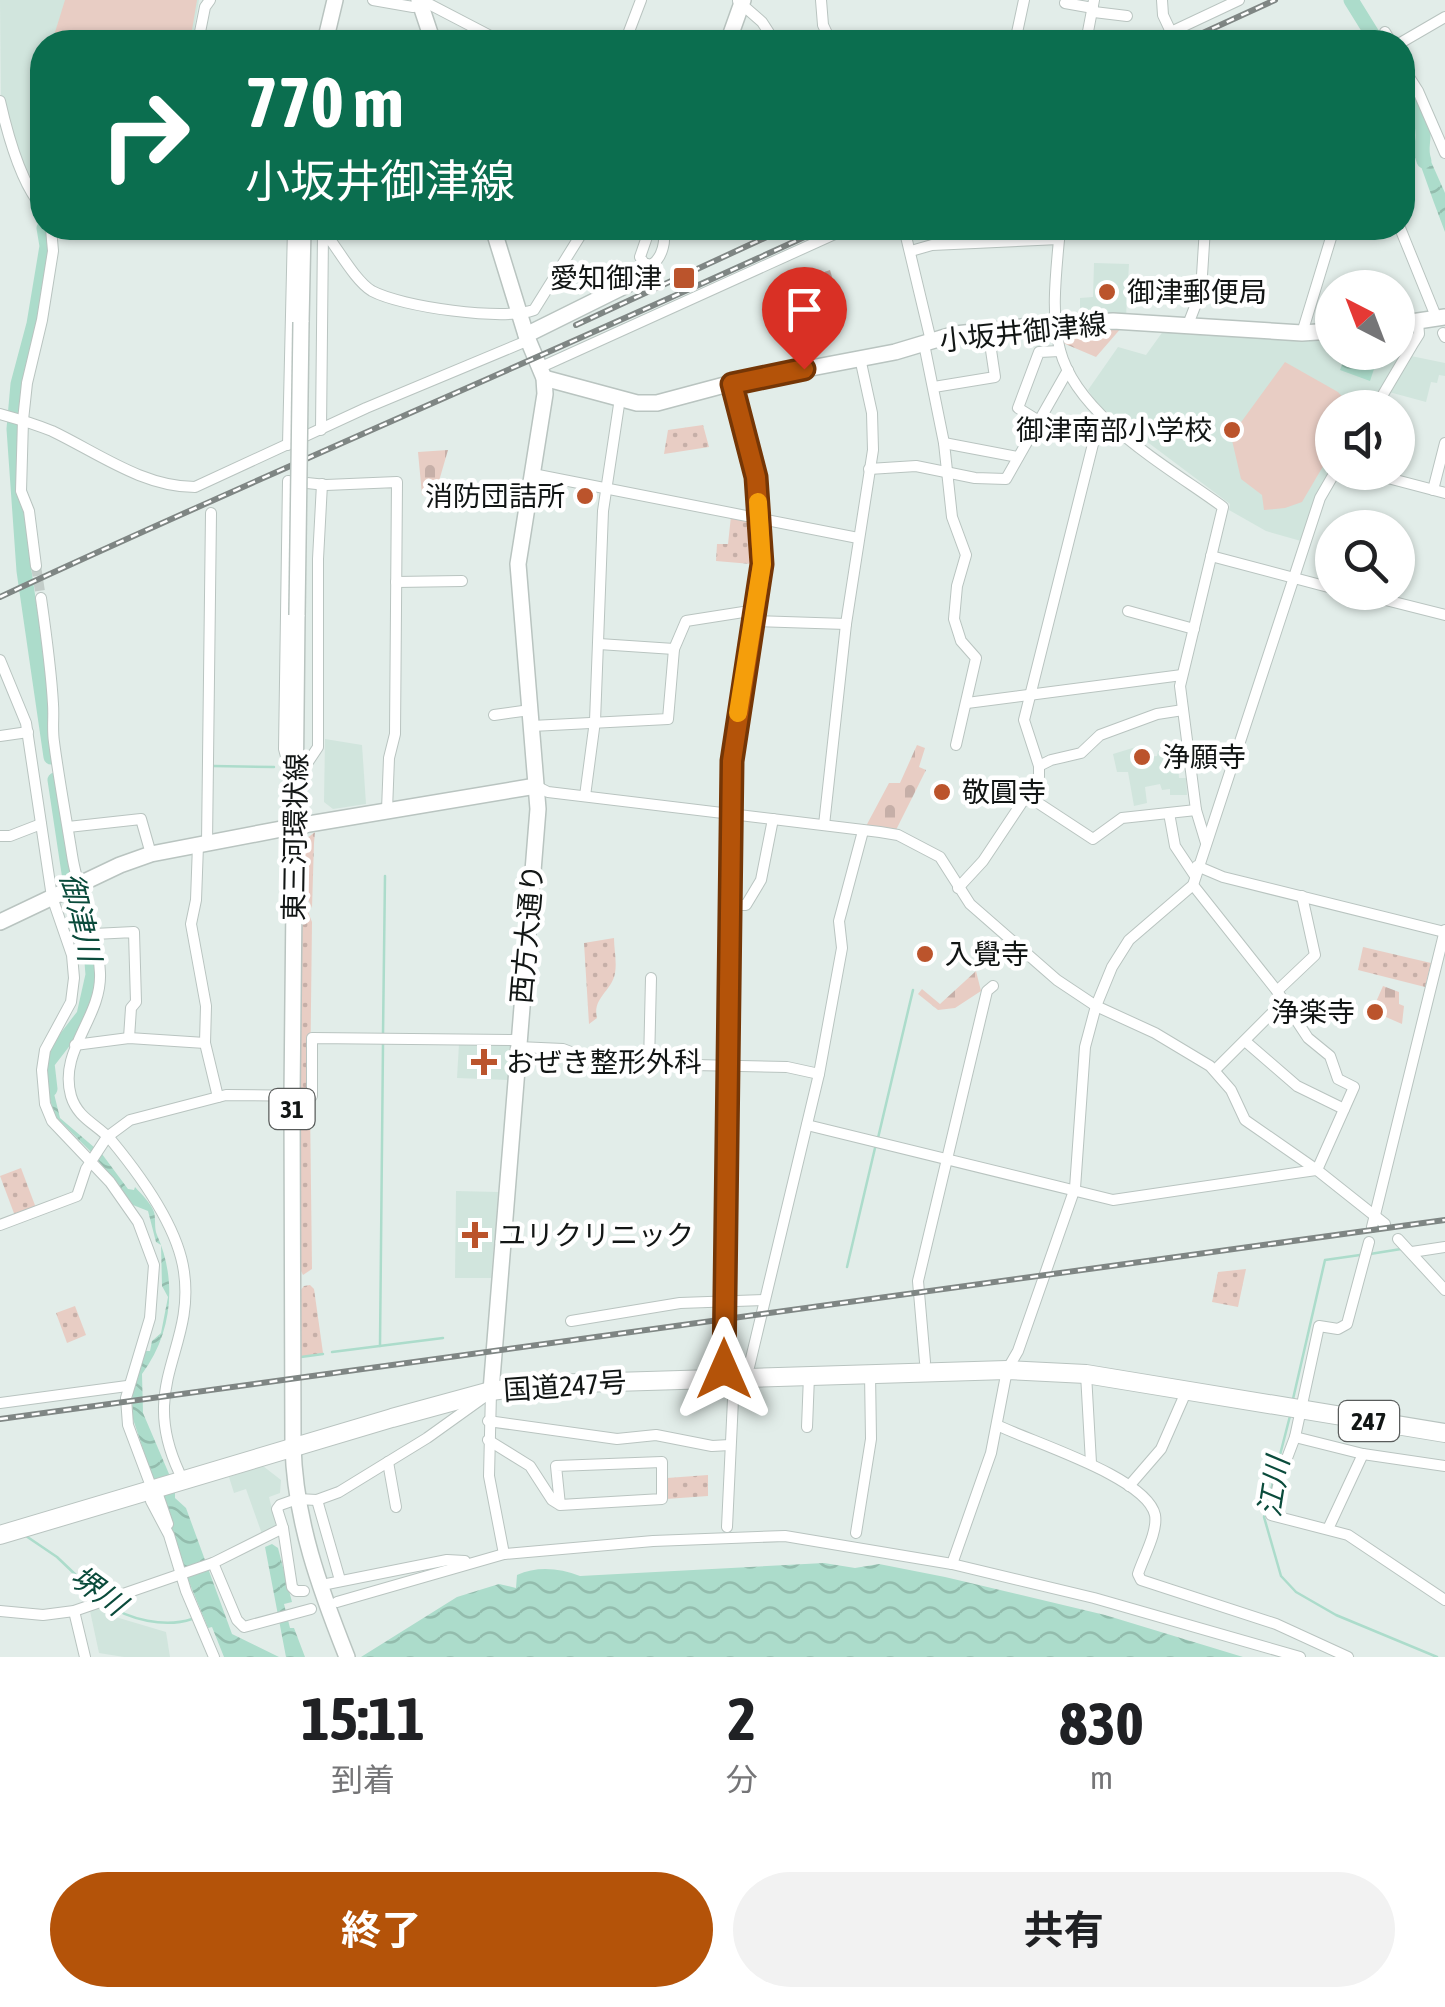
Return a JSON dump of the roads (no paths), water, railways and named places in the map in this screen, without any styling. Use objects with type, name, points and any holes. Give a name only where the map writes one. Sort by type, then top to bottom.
[{"type":"highway","name":"国道247号","points":[[11,1527],[294,1441],[386,1407],[492,1379],[549,1374],[925,1362],[1084,1366],[1445,1433]]},
{"type":"highway","name":"国道247号","points":[[736,1371],[809,1376],[1010,1365],[1186,1392],[1445,1423]]},
{"type":"street","points":[[200,30],[210,0]]},
{"type":"street","points":[[328,30],[335,0]]},
{"type":"street","points":[[374,0],[429,4],[479,30]]},
{"type":"street","points":[[630,30],[641,0]]},
{"type":"street","points":[[821,0],[826,30]]},
{"type":"street","points":[[1017,30],[1024,0]]},
{"type":"street","points":[[1162,0],[1163,15],[1171,30]]},
{"type":"street","points":[[1176,30],[1239,0]]},
{"type":"street","points":[[732,30],[741,1],[767,30]]},
{"type":"street","points":[[420,3],[429,30]]},
{"type":"street","points":[[1065,3],[1126,16]]},
{"type":"street","points":[[1415,34],[1445,17]]},
{"type":"street","points":[[1415,86],[1442,138],[1445,153]]},
{"type":"street","points":[[0,101],[7,131],[30,186]]},
{"type":"street","points":[[36,566],[29,511],[21,491],[21,420],[42,320],[52,240]]},
{"type":"street","points":[[288,446],[294,240]]},
{"type":"street","name":"東三河環状線","points":[[303,240],[292,1096],[294,1441],[297,1499],[312,1564],[333,1606],[346,1657]]},
{"type":"street","points":[[321,430],[322,240]]},
{"type":"street","points":[[331,240],[372,291],[443,309],[521,315],[534,310],[578,240]]},
{"type":"street","points":[[497,240],[542,373],[823,240]]},
{"type":"street","points":[[642,276],[646,240]]},
{"type":"street","points":[[0,414],[130,470],[179,487],[196,487],[528,337],[642,276],[657,262],[662,240]]},
{"type":"street","points":[[907,240],[928,343],[952,517],[966,555],[957,586],[954,618],[961,641],[976,658],[956,746]]},
{"type":"street","points":[[910,251],[932,245],[1013,240]]},
{"type":"street","points":[[1059,240],[1057,323],[1060,351],[1068,370],[1100,416],[1223,507],[1182,675],[1196,810],[1206,843]]},
{"type":"street","points":[[1187,327],[1201,291],[1204,240]]},
{"type":"street","points":[[1302,333],[1330,240]]},
{"type":"street","points":[[1405,240],[1442,325]]},
{"type":"street","points":[[642,260],[651,265],[657,262]]},
{"type":"street","name":"小坂井御津線","points":[[542,373],[637,403],[656,402],[955,334],[988,330],[1113,321],[1315,332]]},
{"type":"street","points":[[1415,322],[1442,325]]},
{"type":"street","points":[[1385,390],[1419,334],[1418,322]]},
{"type":"street","points":[[934,387],[995,376],[988,330]]},
{"type":"street","points":[[1039,421],[1018,408],[1039,352],[1060,351]]},
{"type":"street","points":[[824,826],[846,624],[873,450],[872,414],[860,358]]},
{"type":"street","points":[[869,470],[947,467],[975,478],[1006,479],[1068,370]]},
{"type":"street","name":"西方大通り","points":[[492,1379],[538,809],[518,564],[545,394],[542,373]]},
{"type":"street","points":[[727,1528],[736,1371],[724,1302],[733,741],[762,564],[756,477],[732,384]]},
{"type":"street","points":[[585,796],[595,721],[606,488],[620,398]]},
{"type":"street","points":[[958,888],[983,861],[1039,777],[1039,766],[1024,726],[1029,695],[1100,416]]},
{"type":"street","points":[[1439,492],[1445,442]]},
{"type":"street","points":[[944,443],[1018,457]]},
{"type":"street","points":[[532,474],[858,538]]},
{"type":"street","points":[[296,789],[284,748],[288,481],[397,482],[395,734],[389,758],[387,810]]},
{"type":"street","points":[[296,772],[318,747],[322,484]]},
{"type":"street","points":[[952,1564],[991,1453],[1010,1365],[1075,1188],[1084,1047],[1096,1006],[1112,967],[1129,940],[1195,876],[1325,490]]},
{"type":"street","points":[[210,512],[202,844],[190,924],[206,1006],[205,1043],[218,1097]]},
{"type":"street","points":[[1212,556],[1315,584]]},
{"type":"street","points":[[396,582],[462,582]]},
{"type":"street","points":[[42,598],[53,736],[78,885],[94,934],[100,978],[99,993],[68,1068],[71,1094],[81,1116],[106,1139],[162,1212],[181,1256],[185,1273],[184,1309],[162,1408],[162,1427],[180,1475]]},
{"type":"street","points":[[1415,607],[1445,615]]},
{"type":"street","points":[[1128,612],[1194,628]]},
{"type":"street","points":[[494,715],[595,721],[668,719],[674,649],[686,620],[755,616],[846,624]]},
{"type":"street","points":[[599,644],[674,649]]},
{"type":"street","points":[[0,660],[28,732],[53,897],[72,956],[70,1002],[46,1050],[43,1089],[52,1121],[110,1182],[138,1222],[154,1265],[150,1318],[128,1386],[128,1425],[214,1657]]},
{"type":"street","points":[[966,703],[1182,675]]},
{"type":"street","points":[[1039,766],[1080,753],[1100,735],[1156,714],[1184,710]]},
{"type":"street","points":[[0,736],[28,732]]},
{"type":"street","points":[[0,922],[151,854],[536,786],[544,791],[898,835],[940,856],[958,888],[990,922],[1057,980],[1096,1006],[1155,1034],[1215,1070],[1231,1090],[1245,1120],[1318,1170],[1377,1223],[1445,931],[1223,876],[1195,876]]},
{"type":"street","points":[[1026,796],[1093,839],[1122,818],[1196,810]]},
{"type":"street","points":[[1169,812],[1176,846],[1195,876],[1308,1038],[1330,1056],[1338,1079],[1354,1087],[1318,1170]]},
{"type":"street","points":[[68,827],[141,819],[151,854]]},
{"type":"street","points":[[732,905],[746,905],[761,880],[773,819]]},
{"type":"street","points":[[0,836],[40,824]]},
{"type":"street","points":[[736,1371],[764,1300],[819,1074],[842,948],[839,921],[862,831]]},
{"type":"street","points":[[1277,990],[1315,955],[1302,896]]},
{"type":"street","points":[[94,934],[134,932],[136,1002],[131,1008],[129,1038]]},
{"type":"street","points":[[649,1064],[651,978]]},
{"type":"street","points":[[925,1362],[918,1281],[987,991],[993,986]]},
{"type":"street","points":[[1215,1070],[1283,1002]]},
{"type":"street","points":[[75,1046],[129,1038],[205,1043]]},
{"type":"street","points":[[0,1225],[76,1196],[91,1161],[106,1139],[130,1120],[218,1097],[312,1096],[312,1038],[518,1044],[563,1049],[600,1063],[786,1067],[819,1074]]},
{"type":"street","points":[[1245,1042],[1297,1086],[1344,1108]]},
{"type":"street","points":[[807,1125],[1113,1200],[1318,1170]]},
{"type":"street","points":[[1398,1239],[1445,1290]]},
{"type":"street","points":[[1368,1242],[1347,1324],[1338,1329],[1319,1326],[1295,1405],[1295,1437],[1271,1515],[1348,1535],[1445,1600]]},
{"type":"street","points":[[1412,1252],[1445,1247]]},
{"type":"street","points":[[571,1321],[662,1306],[764,1300]]},
{"type":"street","points":[[856,1533],[871,1439],[870,1374]]},
{"type":"street","points":[[1086,1374],[1092,1463]]},
{"type":"street","points":[[807,1427],[809,1376]]},
{"type":"street","points":[[492,1379],[489,1476],[504,1554]]},
{"type":"street","points":[[304,1591],[296,1591],[292,1586],[277,1510],[280,1504],[297,1499],[317,1500],[353,1484],[480,1402],[492,1379]]},
{"type":"street","points":[[0,1403],[128,1386]]},
{"type":"street","points":[[1128,1486],[1160,1449],[1186,1392]]},
{"type":"street","points":[[488,1421],[617,1439],[656,1435],[692,1443],[730,1445]]},
{"type":"street","points":[[997,1425],[1092,1463],[1145,1498],[1155,1514],[1155,1523],[1138,1574],[1140,1580],[1276,1624],[1348,1657]]},
{"type":"street","points":[[1295,1437],[1364,1454],[1445,1466]]},
{"type":"street","points":[[617,1439],[619,1464]]},
{"type":"street","points":[[488,1440],[530,1466],[552,1500],[560,1505],[662,1499],[662,1462],[556,1466],[560,1505]]},
{"type":"street","points":[[1328,1530],[1364,1454]]},
{"type":"street","points":[[388,1462],[396,1507]]},
{"type":"street","points":[[317,1500],[340,1580]]},
{"type":"street","points":[[0,1611],[43,1615],[74,1612],[212,1564],[282,1528]]},
{"type":"street","points":[[333,1606],[504,1554],[672,1540],[785,1536],[952,1564],[1094,1598],[1300,1657]]},
{"type":"street","points":[[327,1584],[447,1560],[470,1562]]},
{"type":"street","points":[[212,1564],[237,1620],[244,1626],[311,1609]]},
{"type":"street","points":[[74,1612],[88,1656]]},
{"type":"water","points":[[1415,140],[1425,148],[1445,193],[1445,232],[1415,157]]},
{"type":"water","points":[[1340,370],[1374,370],[1370,381]]},
{"type":"water","points":[[47,1065],[60,1118],[102,1154],[128,1189],[135,1187],[148,1202],[161,1245],[156,1242],[148,1211],[133,1205],[93,1154],[54,1115],[46,1083]]},
{"type":"water","points":[[161,1246],[167,1270],[169,1306],[160,1341],[142,1374],[143,1413],[175,1488],[175,1498],[186,1508],[232,1634],[279,1657],[224,1657],[180,1560],[133,1419],[132,1386],[144,1351],[150,1351],[152,1341],[161,1333],[168,1297],[162,1286]]},
{"type":"water","points":[[272,1544],[278,1548],[292,1602],[284,1604],[290,1628],[294,1628],[305,1657],[286,1657],[265,1547]]},
{"type":"water","points":[[824,1563],[855,1568],[879,1564],[945,1577],[1105,1615],[1243,1657],[361,1657],[457,1597],[499,1584],[516,1588],[517,1575],[532,1570],[580,1576]]},
{"type":"waterway","points":[[1351,0],[1370,30]]},
{"type":"waterway","points":[[1415,107],[1421,121],[1424,161]]},
{"type":"waterway","name":"御津川","points":[[46,240],[34,324],[18,384],[14,429],[24,571],[51,757]]},
{"type":"waterway","points":[[213,766],[274,767]]},
{"type":"waterway","name":"御津川","points":[[50,1089],[47,1063],[84,1015],[93,975],[91,949],[69,873],[55,780]]},
{"type":"waterway","points":[[383,1034],[385,876]]},
{"type":"waterway","points":[[878,1138],[913,990]]},
{"type":"waterway","points":[[380,1346],[383,1044]]},
{"type":"waterway","points":[[847,1267],[875,1148]]},
{"type":"waterway","points":[[1370,1254],[1401,1249]]},
{"type":"waterway","name":"江川","points":[[1293,1399],[1325,1260],[1360,1255]]},
{"type":"waterway","points":[[332,1352],[443,1338]]},
{"type":"waterway","points":[[301,1357],[323,1354]]},
{"type":"waterway","name":"江川","points":[[1290,1416],[1264,1517],[1281,1576],[1296,1592],[1336,1615],[1437,1657]]},
{"type":"waterway","name":"堺川","points":[[26,1536],[57,1557],[100,1598]]},
{"type":"waterway","name":"堺川","points":[[105,1603],[147,1621],[170,1623],[192,1619]]},
{"type":"tunnel","points":[[36,566],[41,598]]},
{"type":"railway","points":[[1209,30],[1275,0]]},
{"type":"railway","points":[[576,325],[760,240]]},
{"type":"railway","points":[[0,597],[797,240]]},
{"type":"railway","points":[[0,1419],[1445,1220]]},
{"type":"place","name":"愛知御津","points":[[684,278]]},
{"type":"place","name":"御津郵便局","points":[[1107,292]]},
{"type":"place","name":"御津南部小学校","points":[[1232,430]]},
{"type":"place","name":"消防団詰所","points":[[585,496]]},
{"type":"place","name":"浄願寺","points":[[1142,757]]},
{"type":"place","name":"敬圓寺","points":[[942,792]]},
{"type":"place","name":"入覺寺","points":[[925,954]]},
{"type":"place","name":"浄楽寺","points":[[1375,1012]]},
{"type":"place","name":"おぜき整形外科","points":[[484,1062]]},
{"type":"place","name":"ユリクリニック","points":[[475,1235]]}]
